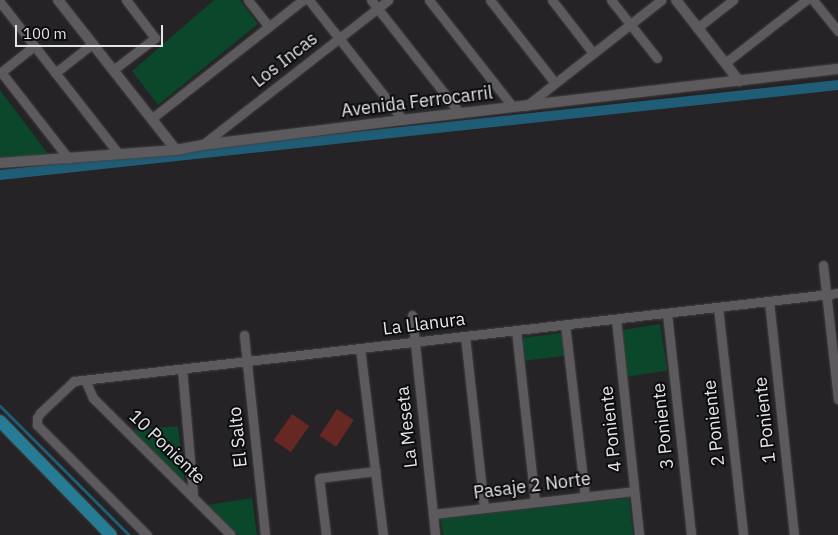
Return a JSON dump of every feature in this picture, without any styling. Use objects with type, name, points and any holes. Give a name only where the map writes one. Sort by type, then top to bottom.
[{"type":"main road","points":[[0,421],[111,535]]},
{"type":"street","points":[[58,0],[176,150]]},
{"type":"street","points":[[114,70],[155,38],[126,0]]},
{"type":"street","points":[[248,0],[269,27]]},
{"type":"street","points":[[151,118],[303,0]]},
{"type":"street","points":[[308,0],[403,120]]},
{"type":"street","points":[[371,0],[460,113]]},
{"type":"street","name":"Los Incas","points":[[202,145],[388,0]]},
{"type":"street","points":[[429,0],[513,108]]},
{"type":"street","points":[[490,0],[555,83]]},
{"type":"street","points":[[552,0],[593,53]]},
{"type":"street","points":[[611,0],[657,58]]},
{"type":"street","points":[[525,107],[661,0]]},
{"type":"street","points":[[676,0],[739,81]]},
{"type":"street","points":[[698,28],[733,0]]},
{"type":"street","points":[[725,63],[806,0]]},
{"type":"street","points":[[814,0],[838,31]]},
{"type":"street","points":[[0,2],[3,14],[34,46],[118,153]]},
{"type":"street","points":[[55,73],[92,44]]},
{"type":"street","points":[[34,46],[1,73],[69,159]]},
{"type":"street","name":"Avenida Ferrocarril","points":[[0,163],[176,150],[202,145],[460,113],[525,107],[838,69]]},
{"type":"street","points":[[823,265],[838,399]]},
{"type":"street","name":"La Llanura","points":[[147,535],[37,425],[37,418],[40,413],[74,381],[838,293]]},
{"type":"street","name":"1 Poniente","points":[[769,301],[794,535]]},
{"type":"street","name":"2 Poniente","points":[[718,307],[742,535]]},
{"type":"street","name":"3 Poniente","points":[[667,313],[691,535]]},
{"type":"street","name":"La Meseta","points":[[412,315],[435,535]]},
{"type":"street","name":"4 Poniente","points":[[616,319],[639,535]]},
{"type":"street","points":[[565,324],[585,496]]},
{"type":"street","points":[[516,330],[535,502]]},
{"type":"street","name":"El Salto","points":[[244,335],[265,535]]},
{"type":"street","points":[[464,336],[484,508]]},
{"type":"street","points":[[360,348],[383,535]]},
{"type":"street","points":[[182,368],[193,495]]},
{"type":"street","name":"10 Poniente","points":[[85,380],[92,398],[193,495],[231,535]]},
{"type":"street","points":[[326,535],[320,478],[376,471]]},
{"type":"street","name":"Pasaje 2 Norte","points":[[433,514],[634,491]]},
{"type":"green space","points":[[214,0],[240,0],[258,24],[158,105],[132,71]]},
{"type":"green space","points":[[0,90],[48,154],[0,159]]},
{"type":"green space","points":[[660,324],[667,370],[627,377],[620,330]]},
{"type":"green space","points":[[562,333],[565,356],[525,361],[522,338]]},
{"type":"green space","points":[[178,426],[185,484],[133,430]]},
{"type":"green space","points":[[252,498],[257,535],[238,535],[208,505]]},
{"type":"green space","points":[[629,498],[633,535],[443,535],[441,519]]},
{"type":"building","points":[[337,409],[354,420],[336,447],[320,436]]},
{"type":"building","points":[[292,414],[309,426],[291,452],[274,440]]},
{"type":"waterway","points":[[0,175],[838,85]]},
{"type":"waterway","points":[[0,406],[129,535]]}]
